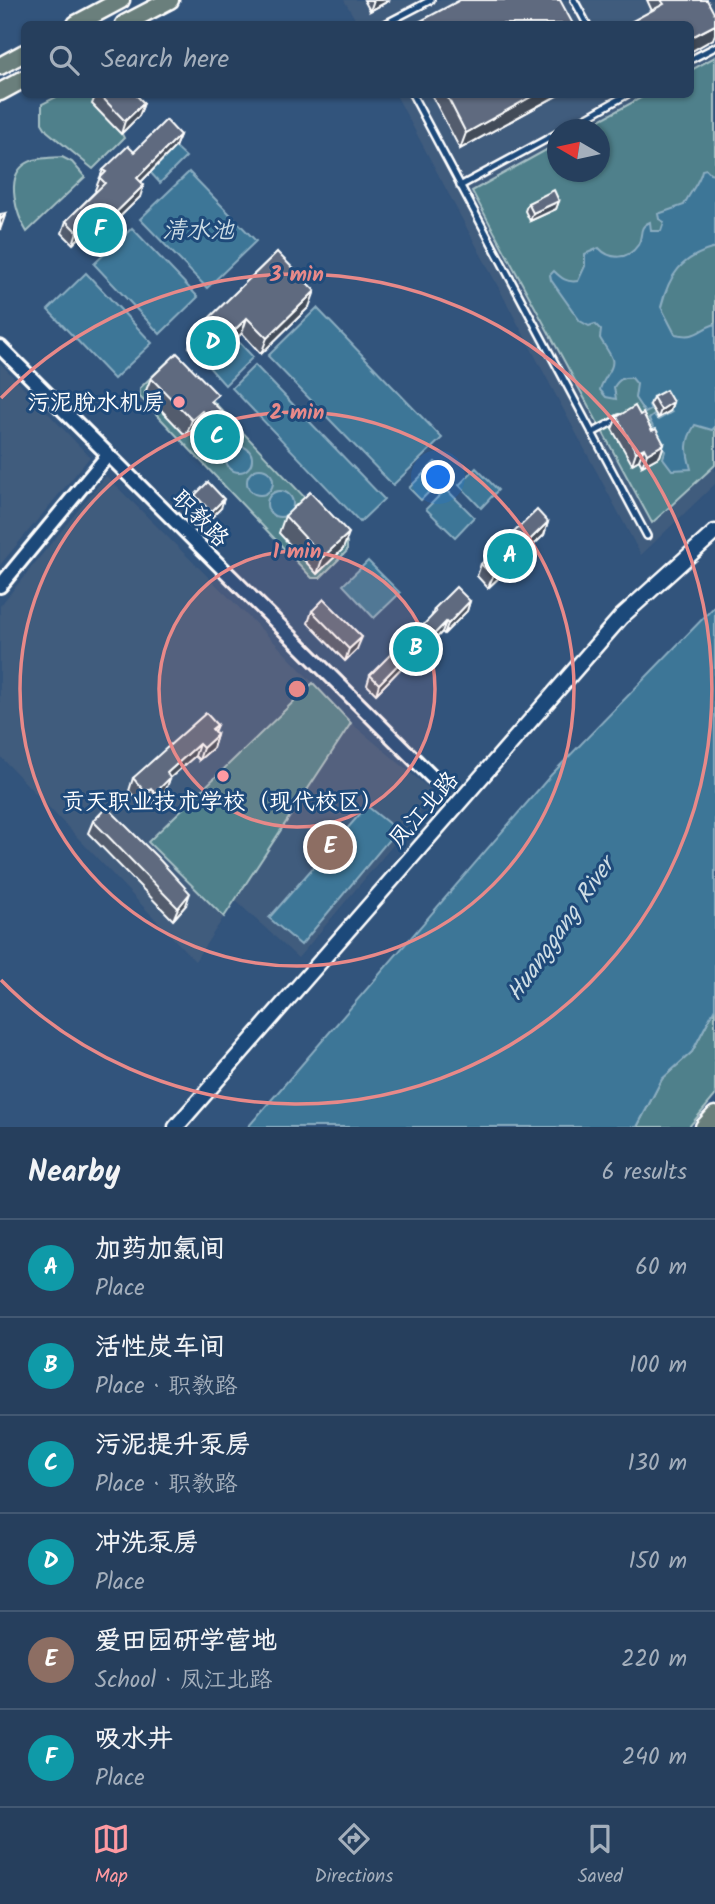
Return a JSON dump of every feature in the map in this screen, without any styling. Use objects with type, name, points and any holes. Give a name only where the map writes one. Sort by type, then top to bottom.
[{"type":"main road","points":[[82,21],[121,0]]},
{"type":"main road","points":[[130,21],[170,0]]},
{"type":"main road","points":[[0,66],[21,55]]},
{"type":"main road","points":[[0,92],[21,81]]},
{"type":"main road","name":"凤江北路","points":[[176,1127],[621,617],[715,532]]},
{"type":"main road","points":[[704,1127],[715,1115]]},
{"type":"street","name":"职教路","points":[[0,347],[432,777]]},
{"type":"street","points":[[0,586],[108,455]]},
{"type":"lane","points":[[391,21],[431,0]]},
{"type":"lane","points":[[574,0],[585,21]]},
{"type":"lane","points":[[694,58],[715,47]]},
{"type":"lane","points":[[414,98],[647,536]]},
{"type":"lane","points":[[583,119],[621,98]]},
{"type":"lane","points":[[460,186],[547,139]]},
{"type":"lane","points":[[592,433],[625,416]]},
{"type":"shaded area","points":[[344,0],[715,0],[715,484],[641,555],[398,98],[694,98],[694,21],[356,21]]},
{"type":"shaded area","points":[[0,363],[90,457],[0,565]]},
{"type":"shaded area","points":[[106,476],[276,644],[351,723],[436,794],[298,958],[235,900],[195,961],[0,756],[0,606]]},
{"type":"green space","points":[[715,57],[715,465],[652,523],[472,191],[547,150],[547,182],[610,182],[610,119],[602,119],[640,98],[694,98],[694,68]]},
{"type":"green space","points":[[54,98],[104,98],[124,138],[93,169],[47,131],[42,123],[42,104]]},
{"type":"green space","points":[[62,157],[72,162],[85,177],[27,232],[15,198],[18,171],[32,161]]},
{"type":"green space","points":[[168,361],[177,363],[347,542],[347,551],[320,578],[312,578],[140,397],[140,388]]},
{"type":"green space","points":[[313,683],[351,723],[224,917],[148,842]]},
{"type":"green space","points":[[715,1008],[715,1096],[689,1127],[637,1127],[662,1079],[692,1052]]},
{"type":"water","points":[[175,147],[186,157],[160,183],[150,172]]},
{"type":"water","points":[[706,169],[715,174],[715,248],[693,257],[678,269],[668,286],[661,307],[675,334],[693,335],[715,324],[715,427],[712,430],[695,425],[687,447],[691,469],[672,470],[663,458],[665,451],[649,419],[654,415],[658,420],[672,412],[663,397],[649,405],[651,410],[645,413],[635,398],[637,384],[629,378],[622,379],[614,387],[616,399],[606,397],[600,390],[612,363],[600,338],[601,330],[595,324],[589,326],[580,321],[550,275],[554,271],[564,279],[578,281],[585,266],[585,254],[599,248],[608,255],[619,257],[634,250],[646,224],[650,222],[651,231],[661,231],[664,222],[659,219],[658,214],[684,205],[702,170]]},
{"type":"water","name":"清水池","points":[[189,172],[256,241],[207,288],[140,219]]},
{"type":"water","name":"清水池","points":[[132,228],[198,297],[160,334],[94,264]]},
{"type":"water","points":[[86,273],[152,343],[114,379],[48,310]]},
{"type":"water","points":[[317,308],[442,438],[393,485],[268,356]]},
{"type":"water","points":[[236,339],[253,357],[225,385],[208,366]]},
{"type":"water","points":[[255,365],[384,499],[360,522],[232,388]]},
{"type":"water","points":[[239,446],[248,450],[252,459],[248,468],[239,472],[230,468],[226,459],[230,450]]},
{"type":"water","points":[[435,462],[447,474],[421,500],[409,488]]},
{"type":"water","points":[[476,468],[498,490],[481,508],[459,485]]},
{"type":"water","points":[[260,469],[269,473],[273,482],[269,491],[260,495],[251,491],[247,482],[251,473]]},
{"type":"water","points":[[446,489],[474,517],[455,537],[426,509]]},
{"type":"water","points":[[280,491],[289,495],[293,504],[289,513],[280,517],[271,513],[267,504],[271,495]]},
{"type":"water","points":[[368,561],[400,593],[374,618],[343,585]]},
{"type":"water","name":"Huanggang River","points":[[715,606],[715,1008],[692,1052],[662,1079],[637,1127],[248,1127],[551,775]]},
{"type":"water","points":[[367,806],[397,830],[301,945],[269,918]]},
{"type":"building","points":[[460,0],[560,0],[571,21],[421,21]]},
{"type":"building","points":[[661,0],[707,0],[715,15],[715,25],[694,36],[694,21],[633,21],[664,4]]},
{"type":"building","points":[[103,98],[139,98],[144,103],[125,121]]},
{"type":"building","points":[[448,98],[529,98],[466,133]]},
{"type":"building","points":[[166,120],[180,135],[137,178],[144,185],[93,235],[83,226],[77,232],[66,221],[105,183],[100,178],[106,172],[103,170],[128,146],[134,152]]},
{"type":"building","points":[[554,190],[559,201],[533,213],[528,203]]},
{"type":"building","points":[[277,252],[315,291],[267,338],[247,318],[213,351],[195,332]]},
{"type":"building","points":[[177,353],[218,395],[211,401],[233,422],[224,432],[202,411],[192,420],[151,378]]},
{"type":"building","points":[[666,390],[673,402],[661,410],[653,397]]},
{"type":"building","points":[[635,406],[640,415],[643,413],[652,431],[656,429],[664,444],[647,454],[644,448],[636,452],[617,417]]},
{"type":"building","points":[[208,482],[224,499],[211,512],[195,495]]},
{"type":"building","points":[[310,492],[349,533],[323,557],[285,516]]},
{"type":"building","points":[[537,510],[548,522],[493,576],[481,564]]},
{"type":"building","points":[[456,587],[470,601],[415,654],[412,650],[379,684],[370,675],[393,652],[395,654]]},
{"type":"building","points":[[324,599],[362,637],[349,649],[312,611]]},
{"type":"building","points":[[206,713],[217,725],[212,729],[217,735],[203,748],[199,744],[167,773],[170,778],[155,793],[151,788],[145,792],[133,778]]},
{"type":"building","points":[[107,807],[190,893],[178,908],[93,821]]},
{"type":"place","name":"吸水井","points":[[100,230]]},
{"type":"place","name":"冲洗泵房","points":[[213,343]]},
{"type":"place","name":"污泥脱水机房","points":[[179,402]]},
{"type":"place","name":"污泥提升泵房","points":[[217,437]]},
{"type":"place","name":"加药加氯间","points":[[510,556]]},
{"type":"place","name":"活性炭车间","points":[[416,649]]},
{"type":"place","name":"贡天职业技术学校（现代校区）","points":[[223,776]]},
{"type":"place","name":"爱田园研学营地","points":[[330,847]]}]
